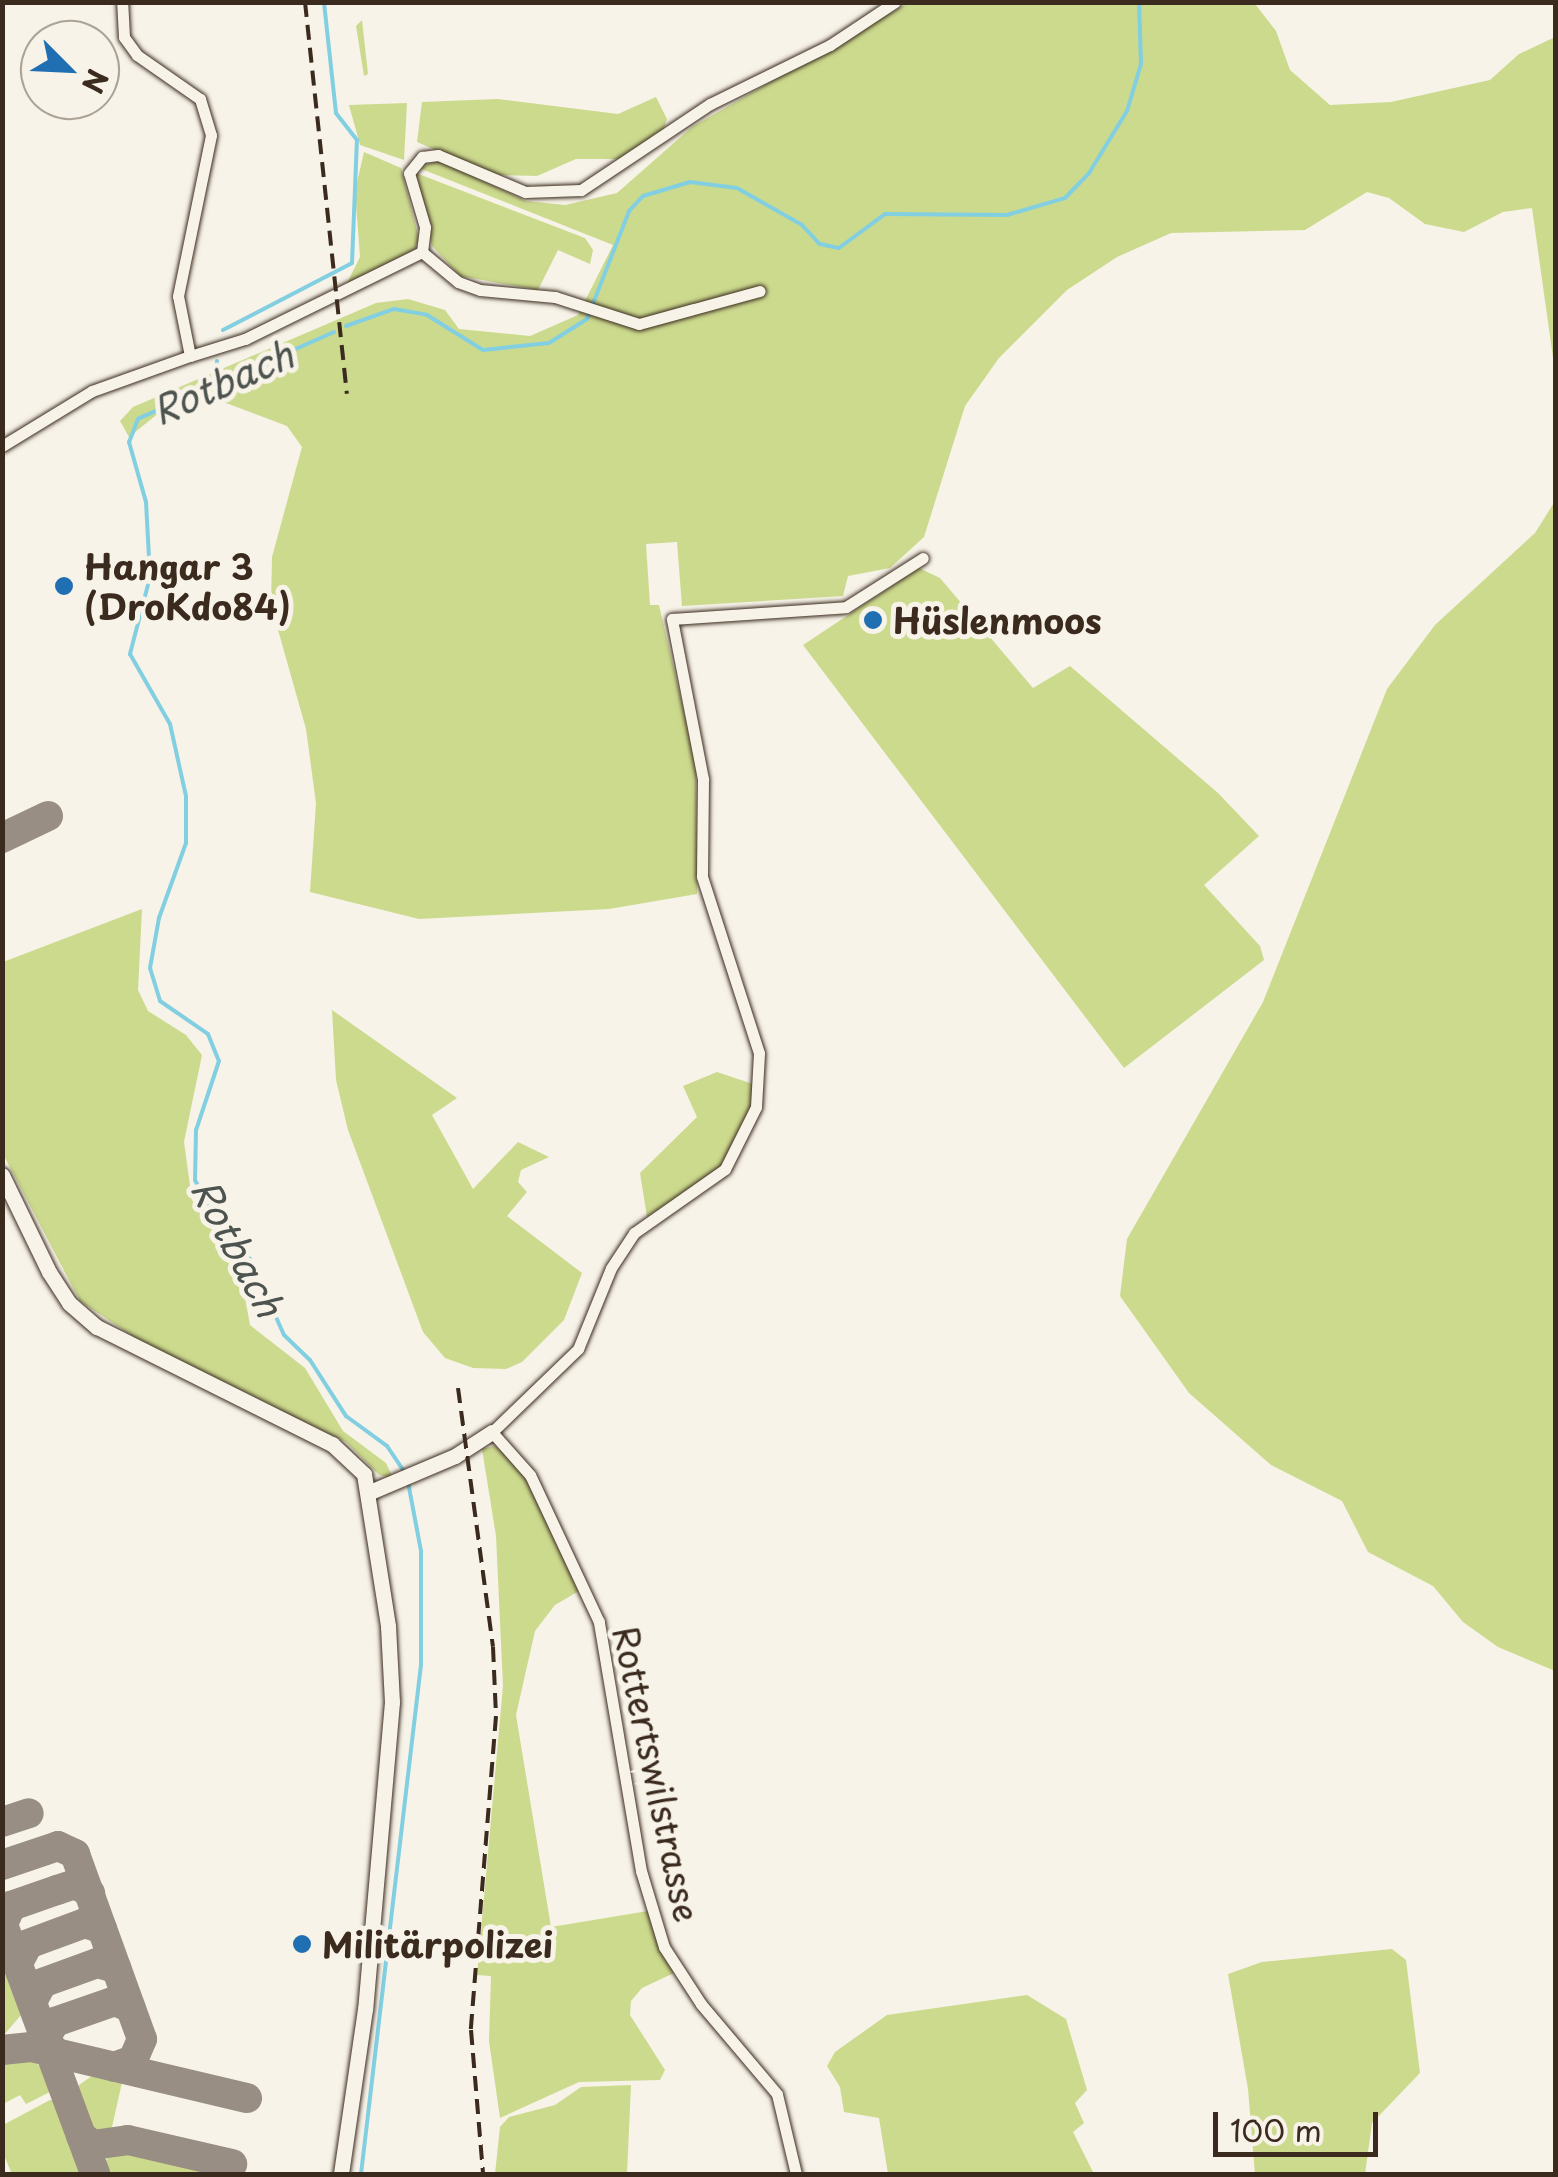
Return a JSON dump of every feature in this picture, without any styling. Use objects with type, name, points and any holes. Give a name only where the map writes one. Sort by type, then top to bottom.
[{"type":"main road","points":[[2,1175],[69,1304],[126,1344],[332,1444],[364,1474],[370,1492],[392,1702],[365,2009],[341,2174]]},
{"type":"main road","points":[[370,1492],[420,1472],[492,1432]]},
{"type":"street","points":[[122,2],[124,37],[138,55],[200,99],[211,136],[178,296],[190,356]]},
{"type":"street","points":[[422,252],[425,228],[408,173],[422,157],[438,155],[525,192],[581,190],[710,104],[830,45],[896,2]]},
{"type":"street","points":[[2,446],[92,391],[244,339],[422,252]]},
{"type":"street","points":[[422,252],[458,282],[480,290],[581,302],[603,312],[656,324],[760,291]]},
{"type":"street","points":[[492,1432],[578,1349],[628,1241],[725,1169],[756,1107],[759,1053],[702,876],[703,779],[672,619],[846,607],[924,558]]},
{"type":"street","name":"Rottertswilstrasse","points":[[492,1432],[530,1475],[599,1622],[641,1871],[664,1947],[701,2004],[777,2094],[796,2174]]},
{"type":"green space","points":[[908,3],[1255,4],[1276,31],[1290,70],[1330,105],[1391,102],[1490,80],[1519,54],[1555,37],[1555,372],[1532,208],[1503,212],[1464,232],[1425,224],[1389,198],[1367,192],[1305,230],[1171,233],[1117,257],[1067,290],[999,358],[965,406],[924,537],[890,568],[848,576],[843,596],[682,606],[677,542],[646,544],[650,605],[659,605],[696,763],[697,894],[609,909],[419,919],[310,892],[316,803],[306,729],[271,605],[272,557],[302,447],[287,426],[210,397],[160,412],[129,437],[120,421],[133,407],[376,303],[408,299],[445,310],[459,329],[530,336],[578,315],[613,245],[419,168],[438,160],[526,201],[565,205],[617,193],[692,127]]},
{"type":"green space","points":[[362,20],[368,74],[364,76],[356,26]]},
{"type":"green space","points":[[656,97],[667,119],[663,131],[623,159],[576,159],[537,176],[493,175],[417,142],[422,102],[497,99],[618,114]]},
{"type":"green space","points":[[407,103],[404,160],[360,145],[349,105]]},
{"type":"green space","points":[[364,152],[401,168],[419,239],[414,250],[347,283],[360,257],[355,191]]},
{"type":"green space","points":[[416,173],[585,238],[593,250],[590,264],[558,250],[538,290],[460,276],[432,246]]},
{"type":"green space","points":[[1555,501],[1555,1671],[1498,1647],[1463,1622],[1433,1586],[1368,1552],[1342,1501],[1271,1465],[1189,1393],[1120,1296],[1127,1239],[1263,1002],[1387,689],[1435,625],[1535,533]]},
{"type":"green space","points":[[919,568],[940,578],[1033,688],[1070,666],[1218,793],[1259,836],[1204,885],[1260,946],[1264,960],[1124,1068],[803,645]]},
{"type":"green space","points":[[142,909],[138,990],[148,1011],[186,1035],[202,1055],[184,1142],[192,1200],[240,1270],[250,1325],[305,1368],[343,1431],[386,1463],[393,1478],[379,1475],[346,1442],[140,1341],[80,1301],[3,1154],[3,962]]},
{"type":"green space","points":[[332,1010],[457,1098],[432,1115],[473,1189],[518,1142],[549,1157],[521,1170],[518,1182],[527,1192],[507,1216],[582,1273],[564,1320],[522,1362],[506,1369],[473,1368],[445,1358],[423,1332],[348,1130],[336,1080]]},
{"type":"green space","points":[[717,1072],[753,1084],[750,1111],[728,1158],[711,1177],[647,1217],[640,1173],[697,1117],[683,1086]]},
{"type":"green space","points":[[495,1446],[522,1469],[579,1591],[555,1605],[535,1631],[516,1715],[551,1927],[648,1911],[674,1973],[642,1988],[631,2001],[630,2015],[665,2070],[660,2080],[579,2082],[500,2118],[489,2041],[491,1976],[477,1975],[503,1686],[496,1536],[482,1449]]},
{"type":"green space","points":[[1392,1949],[1406,1960],[1420,2073],[1372,2123],[1365,2174],[1255,2174],[1248,2089],[1228,1974],[1262,1962]]},
{"type":"green space","points":[[8,1967],[21,2015],[3,2036],[3,1970]]},
{"type":"green space","points":[[1027,1995],[1066,2019],[1087,2090],[1075,2103],[1084,2123],[1073,2132],[1094,2174],[888,2174],[879,2118],[844,2112],[840,2087],[827,2066],[835,2052],[887,2015]]},
{"type":"green space","points":[[34,2061],[50,2076],[50,2092],[26,2104],[20,2095],[3,2104],[3,2064]]},
{"type":"green space","points":[[96,2073],[123,2078],[112,2127],[101,2136],[89,2132],[77,2099],[79,2085]]},
{"type":"green space","points":[[631,2085],[627,2174],[495,2174],[500,2127],[509,2117],[555,2105],[581,2087]]},
{"type":"green space","points":[[50,2100],[59,2101],[86,2174],[12,2174],[3,2153],[3,2125]]},
{"type":"green space","points":[[131,2146],[227,2170],[226,2174],[103,2174],[107,2158]]},
{"type":"waterway","points":[[223,330],[352,263],[357,140],[336,113],[324,2]]},
{"type":"waterway","name":"Rotbach","points":[[346,326],[394,309],[427,315],[483,350],[549,343],[587,319],[629,211],[643,196],[690,182],[737,188],[802,225],[820,244],[839,248],[885,214],[1007,215],[1065,198],[1089,173],[1127,111],[1141,64],[1139,2]]},
{"type":"waterway","name":"Rotbach","points":[[334,332],[138,419],[129,442],[146,502],[150,577],[130,654],[170,724],[186,796],[186,843],[159,918],[150,968],[160,1001],[208,1034],[219,1061],[196,1130],[195,1180],[216,1221],[250,1259],[284,1335],[310,1360],[346,1416],[387,1446],[405,1473]]},
{"type":"waterway","points":[[215,380],[217,361]]},
{"type":"waterway","name":"Rotbach","points":[[361,2174],[421,1665],[421,1551],[408,1482]]},
{"type":"taxiway","points":[[2,838],[48,816]]},
{"type":"taxiway","points":[[2,1822],[29,1813]]},
{"type":"taxiway","points":[[2,1865],[58,1846],[75,1854],[142,2039],[133,2060],[114,2067]]},
{"type":"taxiway","points":[[3,1924],[11,1906],[76,1884],[90,1893]]},
{"type":"taxiway","points":[[2,1922],[95,2174]]},
{"type":"taxiway","points":[[18,1963],[28,1944],[85,1923],[102,1929]]},
{"type":"taxiway","points":[[32,2002],[42,1983],[97,1963],[116,1968]]},
{"type":"taxiway","points":[[53,2050],[45,2038],[55,2022],[115,2001],[131,2008]]},
{"type":"taxiway","points":[[2,2050],[31,2047],[247,2098]]},
{"type":"taxiway","points":[[81,2136],[93,2145],[128,2140],[232,2164]]},
{"type":"railway","points":[[305,2],[347,394]]},
{"type":"railway","points":[[458,1388],[493,1647],[496,1716],[471,2030],[483,2174]]},
{"type":"place","name":"Hangar 3 (DroKdo84)","points":[[64,586]]},
{"type":"place","name":"Hüslenmoos","points":[[873,620]]},
{"type":"place","name":"Militärpolizei","points":[[302,1944]]}]
